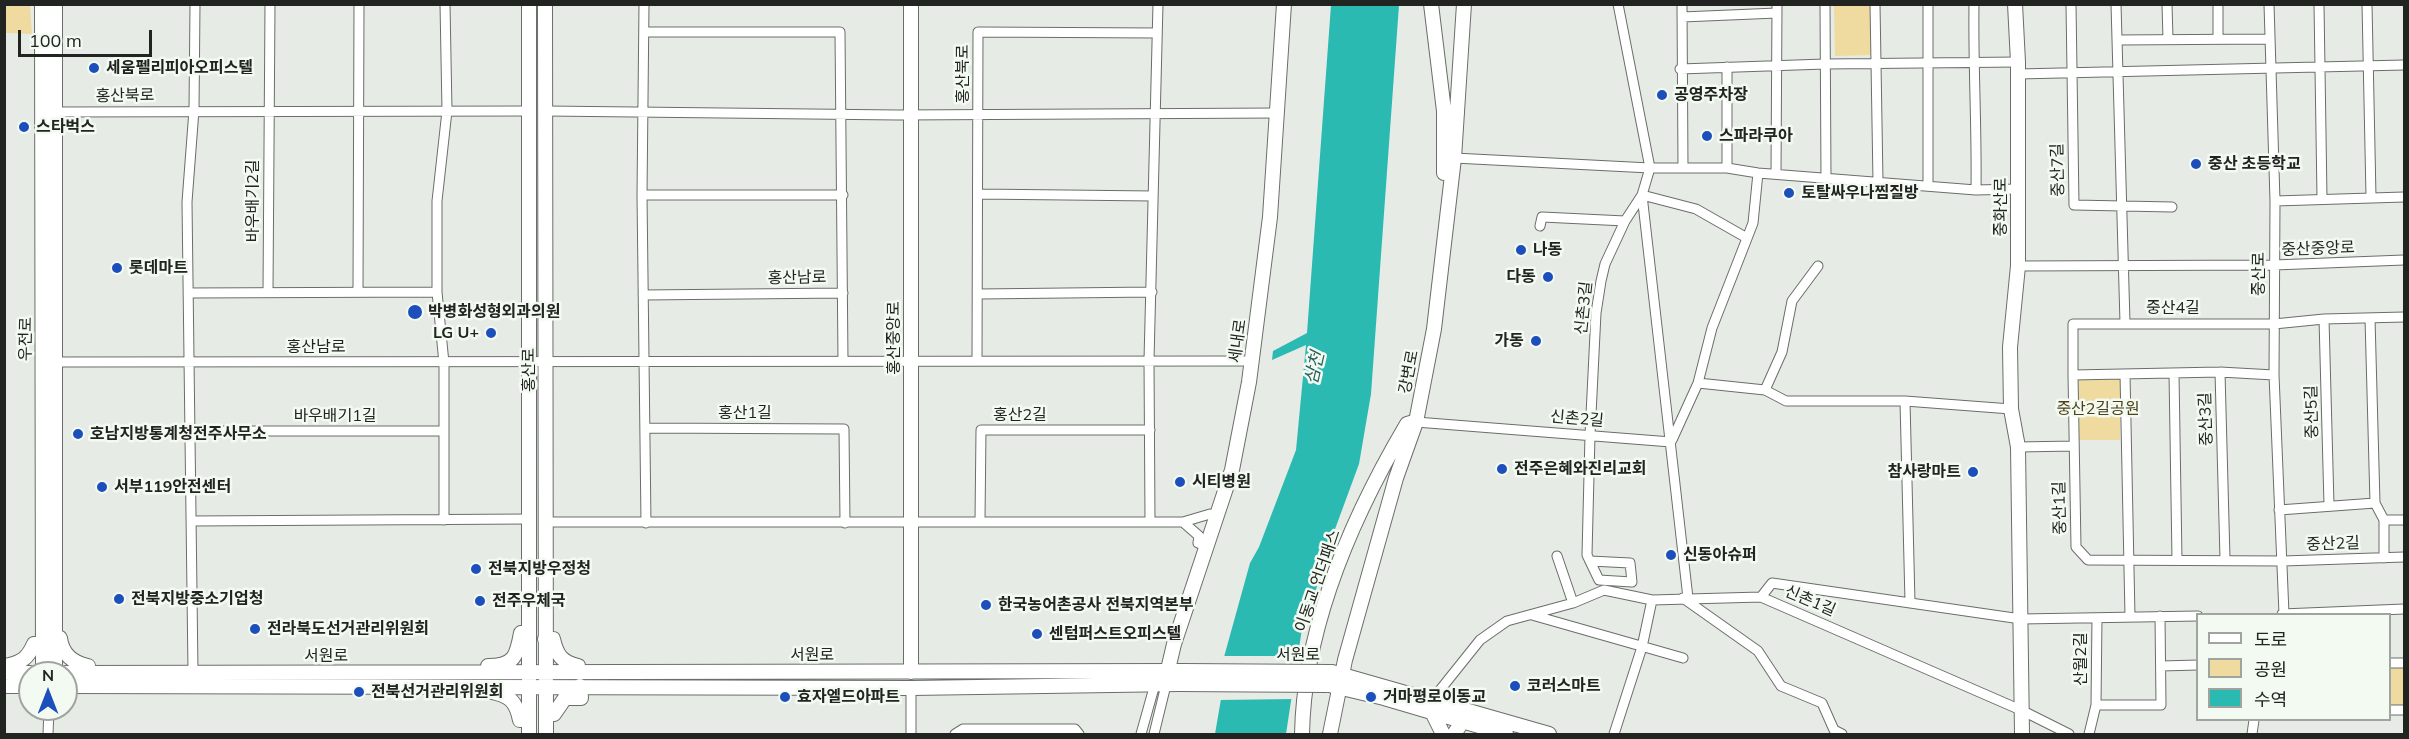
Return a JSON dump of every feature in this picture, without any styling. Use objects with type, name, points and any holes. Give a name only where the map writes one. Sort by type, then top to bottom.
[{"type":"street","name":"우전로","points":[[42,4],[48,362],[48,641],[45,661]]},
{"type":"street","name":"우전로","points":[[48,362],[56,112],[55,4]]},
{"type":"street","points":[[193,671],[187,202],[194,110],[195,4]]},
{"type":"street","points":[[269,109],[270,4]]},
{"type":"street","points":[[358,292],[359,4]]},
{"type":"street","points":[[444,520],[444,363],[436,292],[437,201],[447,111],[445,4]]},
{"type":"street","name":"홍산로","points":[[529,4],[529,727]]},
{"type":"street","name":"홍산로","points":[[545,4],[547,111],[546,735]]},
{"type":"street","points":[[644,4],[642,232],[646,523]]},
{"type":"street","name":"홍산중앙로","points":[[911,4],[911,672]]},
{"type":"street","points":[[1150,522],[1149,360],[1158,4]]},
{"type":"street","name":"세내로","points":[[1154,735],[1207,547],[1232,470],[1253,361],[1270,217],[1284,4]]},
{"type":"street","points":[[1431,4],[1451,112]]},
{"type":"street","points":[[1464,4],[1444,173],[1453,165],[1727,168],[1758,173],[1976,190],[2017,189]]},
{"type":"street","name":"신촌3길","points":[[1590,561],[1587,555],[1590,435],[1601,281],[1605,264],[1625,221],[1642,195],[1650,168],[1618,4]]},
{"type":"street","points":[[1682,4],[1680,69],[1683,168]]},
{"type":"street","points":[[1825,4],[1826,178]]},
{"type":"street","points":[[1875,4],[1875,64],[1879,125],[1878,182]]},
{"type":"street","points":[[1928,4],[1928,185]]},
{"type":"street","points":[[1974,4],[1976,190]]},
{"type":"street","name":"중화산로","points":[[2015,4],[2018,68],[2018,266],[2010,347],[2011,409],[2018,447],[2022,735]]},
{"type":"street","name":"중산7길","points":[[2071,4],[2074,206],[2172,207]]},
{"type":"street","points":[[2116,4],[2125,323]]},
{"type":"street","points":[[2167,4],[2168,39]]},
{"type":"street","points":[[2218,4],[2218,38]]},
{"type":"street","name":"중산로","points":[[2269,4],[2275,201],[2274,375],[2283,561],[2283,613]]},
{"type":"street","points":[[2367,5],[2371,198]]},
{"type":"street","points":[[2319,6],[2322,198]]},
{"type":"street","points":[[1682,17],[1777,9],[1776,174]]},
{"type":"street","points":[[642,195],[843,195],[840,32],[644,32]]},
{"type":"street","name":"홍산북로","points":[[979,294],[978,33],[1157,33]]},
{"type":"street","points":[[2117,40],[2270,39]]},
{"type":"street","points":[[1680,69],[1973,62],[2072,72],[2271,70],[2404,65]]},
{"type":"street","points":[[1727,67],[1727,168]]},
{"type":"street","name":"홍산북로","points":[[56,112],[269,109],[529,111]]},
{"type":"street","name":"바우배기2길","points":[[267,292],[269,109]]},
{"type":"street","name":"홍산북로","points":[[547,111],[912,115],[1278,113]]},
{"type":"street","name":"강변로","points":[[1330,735],[1334,679],[1396,478],[1416,422],[1434,329],[1453,165]]},
{"type":"street","points":[[1671,442],[1698,383],[1712,328],[1753,223],[1758,173]]},
{"type":"street","points":[[978,194],[1153,196]]},
{"type":"street","name":"홍산남로","points":[[843,195],[843,361]]},
{"type":"street","points":[[1642,195],[1696,209],[1747,237]]},
{"type":"street","name":"신촌3길","points":[[1642,195],[1671,442],[1685,598]]},
{"type":"street","points":[[2275,201],[2404,197]]},
{"type":"street","points":[[1540,226],[1542,217],[1625,221]]},
{"type":"street","name":"중산중앙로","points":[[2018,266],[2274,266],[2404,260]]},
{"type":"street","points":[[1765,390],[1782,352],[1792,301],[1818,266]]},
{"type":"street","points":[[188,293],[436,292]]},
{"type":"street","points":[[978,360],[979,294],[1152,292]]},
{"type":"street","name":"홍산남로","points":[[643,295],[843,293]]},
{"type":"street","points":[[2274,324],[2324,319],[2404,317]]},
{"type":"street","points":[[2279,510],[2375,503],[2370,318]]},
{"type":"street","name":"중산5길","points":[[2324,319],[2329,505]]},
{"type":"street","name":"중산4길","points":[[2073,375],[2073,324],[2274,324]]},
{"type":"street","name":"홍산남로","points":[[48,362],[1253,361]]},
{"type":"street","name":"중산3길","points":[[2220,372],[2225,559]]},
{"type":"street","name":"중산3길","points":[[2073,375],[2220,372],[2274,375]]},
{"type":"street","name":"중산3길","points":[[2174,373],[2177,560]]},
{"type":"street","points":[[2125,374],[2130,617]]},
{"type":"street","points":[[2018,447],[2074,446],[2073,375]]},
{"type":"street","points":[[1698,383],[1765,390],[1786,401],[1905,401],[2011,409]]},
{"type":"street","points":[[1905,401],[1910,602]]},
{"type":"street","name":"신촌2길","points":[[1416,422],[1671,442]]},
{"type":"street","name":"이동교 언더패스","points":[[1302,735],[1310,656],[1335,573],[1392,450],[1407,424],[1416,422]]},
{"type":"street","name":"홍산1길","points":[[646,428],[844,429],[844,523]]},
{"type":"street","name":"홍산2길","points":[[980,520],[981,430],[1150,430]]},
{"type":"street","name":"바우배기1길","points":[[189,431],[444,431]]},
{"type":"street","name":"중산1길","points":[[2074,446],[2076,547],[2088,560],[2283,561]]},
{"type":"street","name":"중산2길","points":[[2375,503],[2384,520],[2384,558]]},
{"type":"street","points":[[546,522],[844,523],[980,520],[1183,522],[1210,514],[1218,516]]},
{"type":"street","points":[[192,520],[529,519]]},
{"type":"street","points":[[2384,520],[2404,520]]},
{"type":"street","points":[[1183,522],[1199,536],[1198,543],[1207,547]]},
{"type":"street","points":[[1557,556],[1573,603]]},
{"type":"street","name":"중산2길","points":[[2283,561],[2404,557]]},
{"type":"street","points":[[1632,582],[1599,580],[1590,561],[1630,563],[1632,582],[1638,596]]},
{"type":"street","points":[[1761,597],[1772,583],[2021,619]]},
{"type":"street","name":"신촌1길","points":[[1430,706],[1480,640],[1507,621],[1573,603],[1604,590],[1652,600],[1761,597],[2023,711],[2069,735]]},
{"type":"street","points":[[1685,598],[1758,651],[1781,686],[1822,703],[1834,730],[1842,735]]},
{"type":"street","points":[[1614,735],[1642,646],[1652,600]]},
{"type":"street","points":[[2345,613],[2404,609]]},
{"type":"street","points":[[1530,614],[1683,658]]},
{"type":"street","name":"산월2길","points":[[2097,618],[2096,705],[2161,705],[2160,616]]},
{"type":"street","name":"산월2길","points":[[2021,619],[2196,616]]},
{"type":"street","points":[[481,672],[482,666],[497,666],[511,661],[518,653],[520,633],[529,632]]},
{"type":"street","points":[[6,677],[9,665],[20,663],[28,656],[34,644],[60,638],[65,654],[78,664],[87,666],[88,673]]},
{"type":"street","points":[[545,639],[553,639],[558,656],[566,663],[578,666],[580,679],[580,698],[565,698],[554,714],[546,714]]},
{"type":"street","name":"우전로","points":[[48,641],[52,661]]},
{"type":"street","points":[[2161,666],[2196,665]]},
{"type":"street","name":"서원로","points":[[78,673],[481,672],[529,680]]},
{"type":"street","name":"서원로","points":[[78,686],[492,686],[545,679],[911,672],[1170,679],[1334,679],[1430,706],[1549,735]]},
{"type":"street","name":"서원로","points":[[580,679],[911,688],[1170,679]]},
{"type":"street","name":"세내로","points":[[1141,735],[1170,679]]},
{"type":"street","points":[[492,686],[492,692],[507,695],[517,705],[520,720],[529,727]]},
{"type":"street","points":[[911,688],[911,735]]},
{"type":"street","points":[[2089,735],[2096,705]]},
{"type":"street","points":[[1430,706],[1443,735]]},
{"type":"street","name":"서원로","points":[[1430,706],[1463,721],[1506,735]]},
{"type":"street","points":[[1454,735],[1463,721]]},
{"type":"street","points":[[955,735],[963,729],[1075,729],[1079,735]]},
{"type":"green space","points":[[5,4],[30,5],[32,34],[5,33]]},
{"type":"green space","points":[[1834,5],[1872,5],[1873,55],[1835,56]]},
{"type":"green space","name":"중산2길공원","points":[[2120,377],[2120,440],[2077,440],[2076,379]]},
{"type":"green space","points":[[2391,668],[2404,668],[2404,707],[2391,707]]},
{"type":"water","name":"삼천","points":[[1331,5],[1399,5],[1371,394],[1359,464],[1324,559],[1312,605],[1303,622],[1286,734],[1215,734],[1221,699],[1224,657],[1250,563],[1259,547],[1296,450],[1306,345],[1272,360],[1273,351],[1307,333]]},
{"type":"pier","points":[[1221,656],[1301,656],[1294,699],[1218,700]]},
{"type":"place","name":"세움펠리피아오피스텔","points":[[94,68]]},
{"type":"place","name":"공영주차장","points":[[1662,95]]},
{"type":"place","name":"스타벅스","points":[[24,127]]},
{"type":"place","name":"스파라쿠아","points":[[1707,136]]},
{"type":"place","name":"중산 초등학교","points":[[2196,164]]},
{"type":"place","name":"토탈싸우나찜질방","points":[[1789,193]]},
{"type":"place","name":"나동","points":[[1521,250]]},
{"type":"place","name":"롯데마트","points":[[117,268]]},
{"type":"place","name":"다동","points":[[1548,277]]},
{"type":"place","name":"박병화성형외과의원","points":[[415,312]]},
{"type":"place","name":"LG U+","points":[[491,333]]},
{"type":"place","name":"가동","points":[[1536,341]]},
{"type":"place","name":"호남지방통계청전주사무소","points":[[78,434]]},
{"type":"place","name":"전주은혜와진리교회","points":[[1502,469]]},
{"type":"place","name":"참사랑마트","points":[[1973,472]]},
{"type":"place","name":"시티병원","points":[[1180,482]]},
{"type":"place","name":"서부119안전센터","points":[[102,487]]},
{"type":"place","name":"신동아슈퍼","points":[[1671,555]]},
{"type":"place","name":"전북지방우정청","points":[[476,569]]},
{"type":"place","name":"전북지방중소기업청","points":[[119,599]]},
{"type":"place","name":"전주우체국","points":[[480,601]]},
{"type":"place","name":"한국농어촌공사 전북지역본부","points":[[986,605]]},
{"type":"place","name":"전라북도선거관리위원회","points":[[255,629]]},
{"type":"place","name":"센텀퍼스트오피스텔","points":[[1037,634]]},
{"type":"place","name":"코러스마트","points":[[1515,686]]},
{"type":"place","name":"전북선거관리위원회","points":[[359,692]]},
{"type":"place","name":"효자엘드아파트","points":[[785,697]]},
{"type":"place","name":"거마평로이동교","points":[[1371,697]]}]
